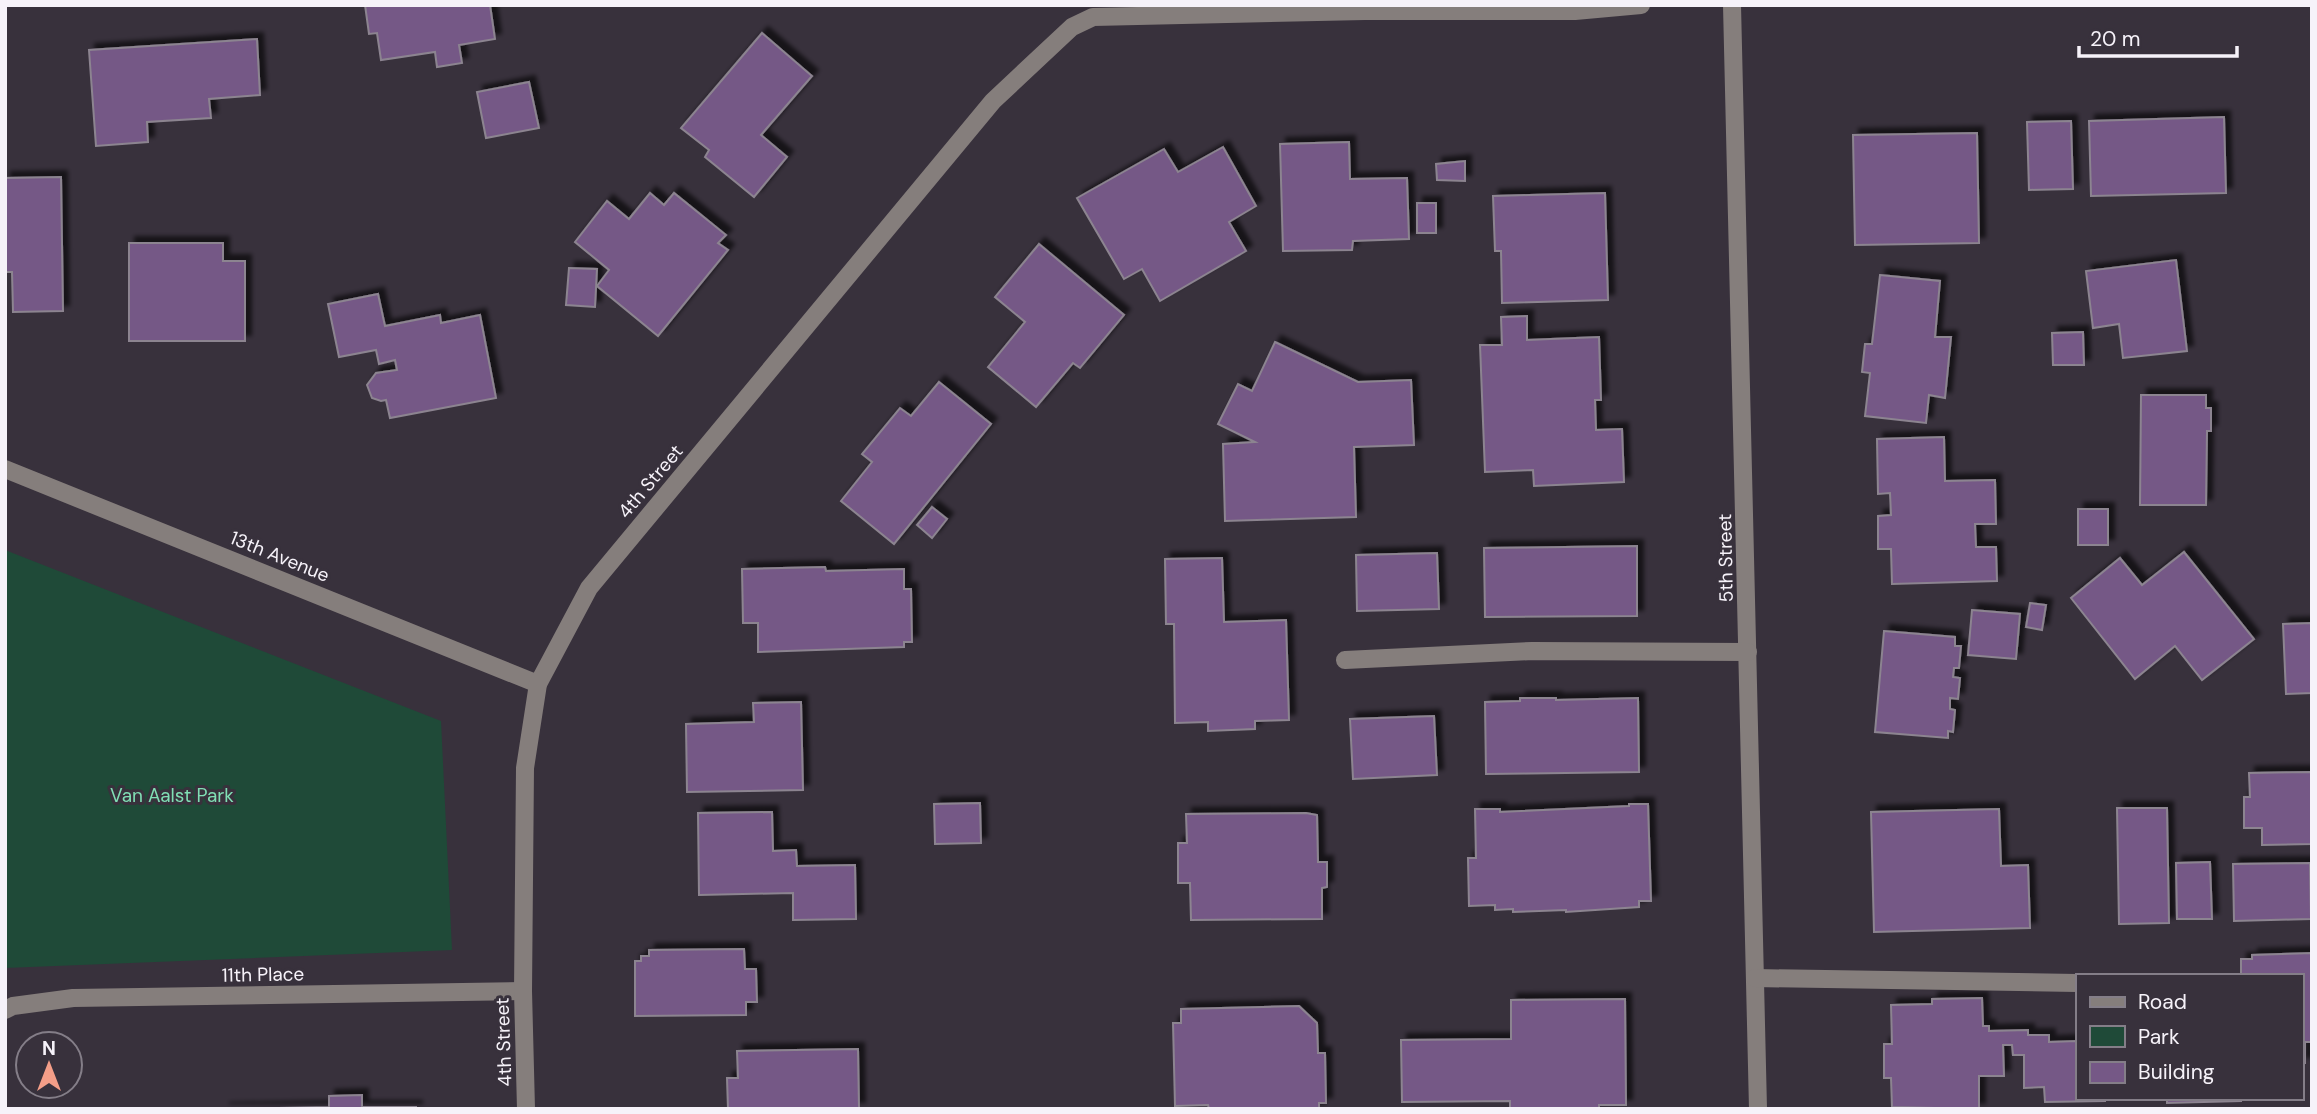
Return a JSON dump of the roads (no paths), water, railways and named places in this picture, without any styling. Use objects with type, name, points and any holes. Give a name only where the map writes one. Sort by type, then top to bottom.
[{"type":"street","points":[[1093,11],[1365,8],[1575,11],[1641,5]]},
{"type":"street","name":"5th Street","points":[[1732,5],[1758,1109]]},
{"type":"street","name":"4th Street","points":[[526,1109],[523,991],[525,768],[538,684],[589,588],[993,101],[1072,27],[1093,11]]},
{"type":"street","name":"13th Avenue","points":[[5,469],[538,684]]},
{"type":"street","points":[[1345,660],[1532,651],[1748,652]]},
{"type":"street","points":[[1755,978],[2076,983]]},
{"type":"street","name":"11th Place","points":[[5,1010],[13,1006],[73,998],[523,991]]},
{"type":"park label","name":"Van Aalst Park","points":[[172,795]]}]
